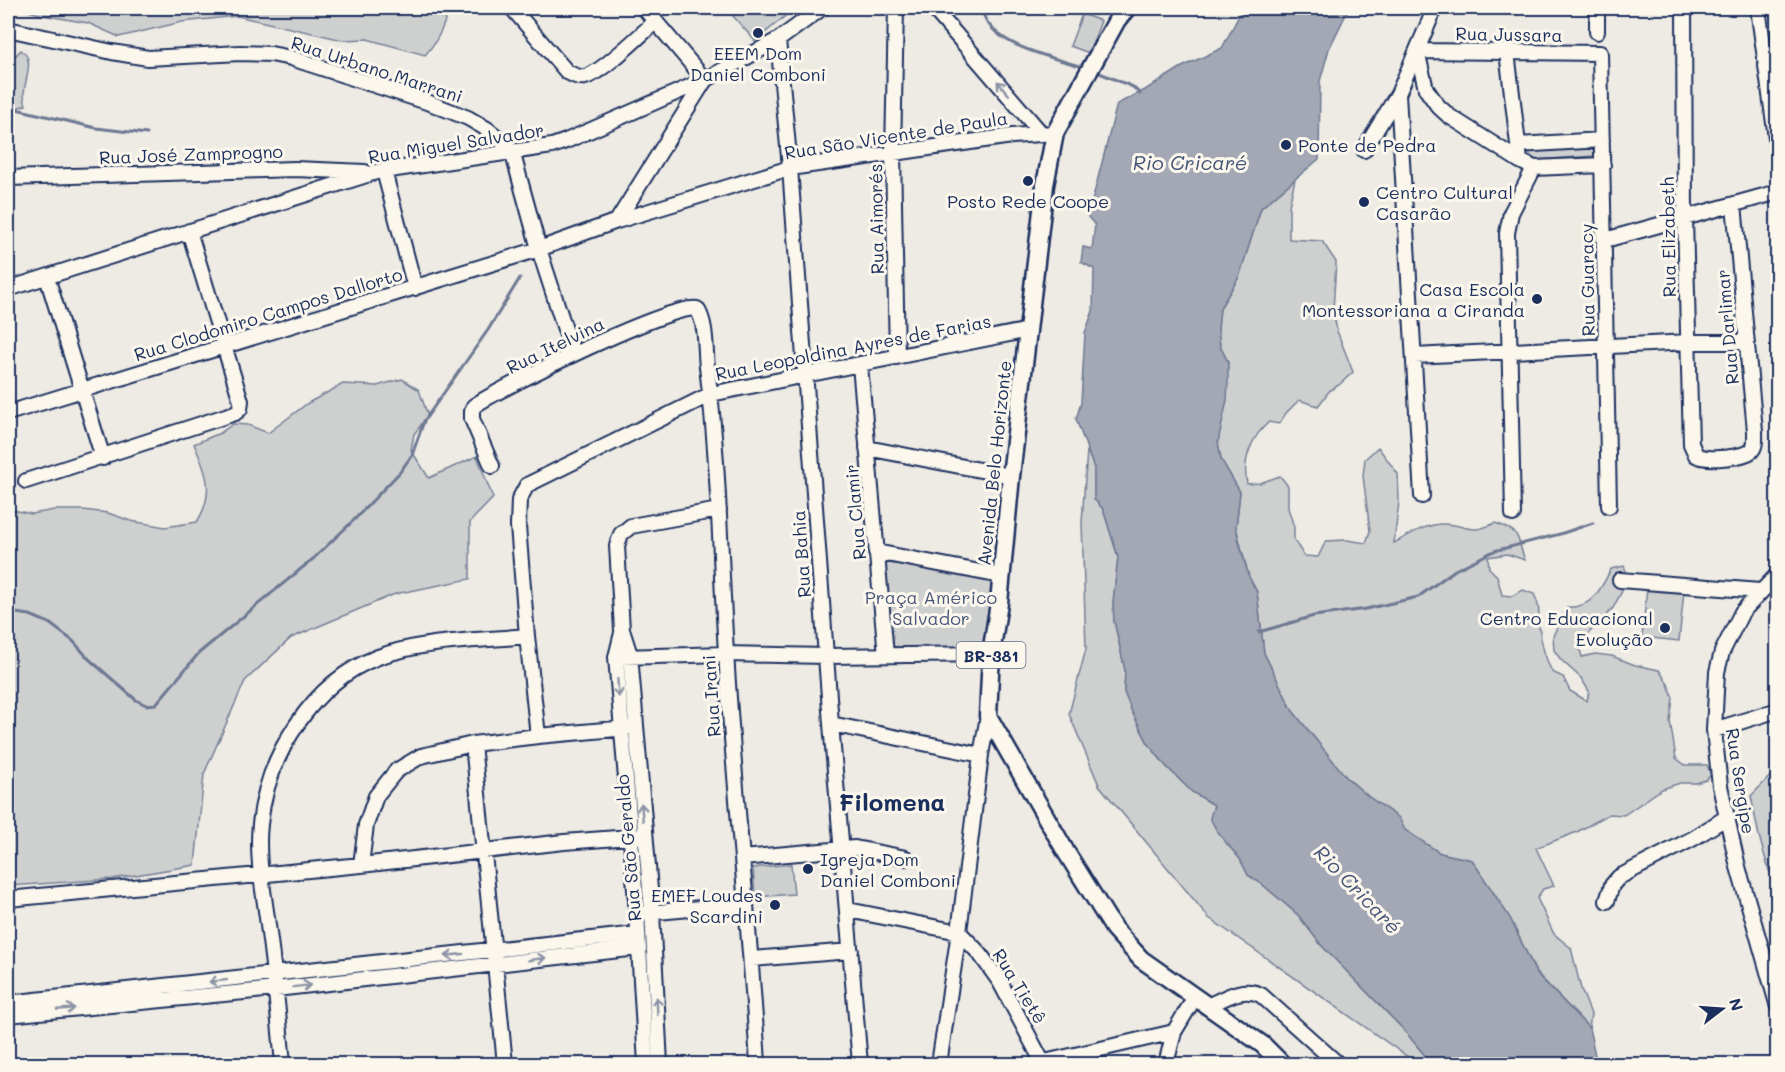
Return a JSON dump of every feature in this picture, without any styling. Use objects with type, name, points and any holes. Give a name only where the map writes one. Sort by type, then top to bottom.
[{"type":"main road","name":"Avenida Belo Horizonte","points":[[988,716],[992,654],[1045,185],[1048,133],[1086,78],[1122,12]]},
{"type":"main road","points":[[988,716],[1066,852],[1114,929],[1141,959],[1263,1045],[1282,1065]]},
{"type":"street","points":[[512,8],[567,72],[579,77],[591,74],[603,67],[656,21]]},
{"type":"street","points":[[617,221],[705,80],[644,8]]},
{"type":"street","name":"Rua Miguel Salvador","points":[[8,289],[380,172],[552,146],[584,135],[705,80],[778,40],[822,8]]},
{"type":"street","name":"Rua Aimorés","points":[[896,8],[893,153],[897,357]]},
{"type":"street","points":[[933,8],[1048,133]]},
{"type":"street","points":[[1364,150],[1398,94],[1435,8]]},
{"type":"street","points":[[1597,8],[1597,32]]},
{"type":"street","name":"Rua Elizabeth","points":[[1684,8],[1685,219],[1691,444],[1696,455],[1704,458],[1740,456],[1751,451],[1754,446]]},
{"type":"street","points":[[1758,8],[1774,98],[1778,152]]},
{"type":"street","name":"Rua Urbano Marrani","points":[[8,29],[148,58],[240,53],[271,54],[291,58],[430,103],[468,118],[496,136],[512,151]]},
{"type":"street","name":"Rua Bahia","points":[[778,40],[860,1065]]},
{"type":"street","points":[[1417,51],[1426,89],[1438,106],[1449,116],[1520,161],[1534,168],[1603,165]]},
{"type":"street","name":"Rua Jussara","points":[[1417,51],[1600,53]]},
{"type":"street","points":[[1507,52],[1520,161]]},
{"type":"street","name":"Rua Guaracy","points":[[1600,53],[1609,506]]},
{"type":"street","points":[[1398,94],[1422,496]]},
{"type":"street","name":"Rua São Vicente de Paula","points":[[539,249],[617,221],[790,168],[1048,133]]},
{"type":"street","points":[[1518,145],[1602,140]]},
{"type":"street","points":[[512,151],[539,249],[573,354]]},
{"type":"street","points":[[1513,514],[1508,221],[1534,168]]},
{"type":"street","name":"Rua José Zamprogno","points":[[8,178],[295,169],[380,172]]},
{"type":"street","points":[[380,172],[415,288]]},
{"type":"street","points":[[1605,240],[1778,192]]},
{"type":"street","name":"Rua Darlimar","points":[[1734,204],[1755,431],[1754,446]]},
{"type":"street","points":[[26,481],[103,458],[235,413],[240,409],[241,401],[189,231]]},
{"type":"street","name":"Rua Clodomiro Campos Dallorto","points":[[8,413],[539,249]]},
{"type":"street","points":[[47,277],[103,458]]},
{"type":"street","name":"Rua Itelvina","points":[[492,466],[472,418],[474,406],[573,354],[670,313],[694,307],[703,325]]},
{"type":"street","name":"Rua Irani","points":[[703,325],[711,394],[726,654],[745,904],[752,959],[758,1065]]},
{"type":"street","name":"Rua Leopoldina Ayres de Farias","points":[[538,735],[518,526],[519,500],[527,485],[711,394],[1029,330]]},
{"type":"street","points":[[1414,356],[1606,345],[1746,342]]},
{"type":"street","name":"Rua Clamir","points":[[860,365],[886,656]]},
{"type":"street","points":[[867,448],[1011,477]]},
{"type":"street","name":"Rua São Geraldo","points":[[646,1065],[637,914],[621,728],[623,656],[617,546],[621,534],[631,526],[719,510]]},
{"type":"street","points":[[876,552],[1001,576]]},
{"type":"street","name":"Rua Sergipe","points":[[1778,574],[1742,612],[1722,652],[1717,672],[1714,730],[1718,775],[1746,901],[1778,1007]]},
{"type":"street","points":[[1620,580],[1760,591]]},
{"type":"street","points":[[283,1065],[275,975],[262,874],[260,826],[264,799],[283,750],[300,721],[324,692],[355,668],[399,651],[428,645],[527,636]]},
{"type":"street","points":[[623,656],[992,654]]},
{"type":"street","name":"Rua São Geraldo","points":[[623,656],[636,727],[652,913],[660,1065]]},
{"type":"street","points":[[1714,730],[1778,710]]},
{"type":"street","points":[[939,1065],[988,716]]},
{"type":"street","points":[[831,724],[981,755]]},
{"type":"street","points":[[361,865],[366,825],[376,796],[396,771],[421,756],[473,744],[538,735],[636,727]]},
{"type":"street","points":[[473,744],[496,958],[501,1064]]},
{"type":"street","points":[[1607,901],[1612,885],[1619,877],[1694,838],[1727,817]]},
{"type":"street","points":[[8,899],[644,836]]},
{"type":"street","points":[[742,858],[855,848],[906,858]]},
{"type":"street","points":[[637,914],[745,904]]},
{"type":"street","points":[[848,910],[958,932]]},
{"type":"street","name":"Rua Tietê","points":[[958,932],[980,954],[1000,982],[1039,1064]]},
{"type":"street","points":[[8,1015],[276,990],[496,958],[638,941]]},
{"type":"street","points":[[752,959],[851,951]]},
{"type":"street","points":[[8,1003],[275,975],[496,958]]},
{"type":"street","points":[[1166,1065],[1174,1032],[1201,1002],[1249,991],[1261,995],[1338,1065]]},
{"type":"street","points":[[1039,1064],[1174,1032]]},
{"type":"green space","points":[[19,8],[397,8],[414,13],[422,8],[449,8],[440,33],[425,55],[367,39],[343,40],[237,16],[182,22],[119,37],[88,23],[42,15]]},
{"type":"green space","name":"EEEM Dom Daniel Comboni","points":[[726,8],[795,8],[755,41]]},
{"type":"green space","points":[[1082,14],[1101,21],[1089,53],[1070,46]]},
{"type":"green space","points":[[21,50],[28,61],[24,90],[26,105],[8,111],[8,63]]},
{"type":"green space","points":[[1595,146],[1594,156],[1535,160],[1528,153],[1534,148]]},
{"type":"green space","points":[[1295,179],[1289,206],[1289,239],[1322,241],[1336,262],[1333,310],[1337,331],[1353,372],[1330,390],[1318,406],[1299,400],[1279,424],[1269,422],[1263,428],[1249,450],[1246,467],[1247,484],[1260,483],[1280,476],[1288,486],[1288,508],[1294,527],[1294,540],[1304,556],[1318,557],[1326,541],[1347,540],[1366,543],[1370,531],[1363,476],[1365,459],[1378,447],[1398,474],[1399,502],[1394,543],[1418,530],[1437,524],[1479,529],[1495,523],[1511,530],[1517,536],[1525,560],[1507,554],[1488,557],[1489,568],[1497,576],[1502,595],[1512,596],[1523,590],[1534,594],[1538,607],[1542,644],[1552,672],[1563,677],[1570,691],[1587,701],[1589,691],[1581,678],[1561,660],[1554,650],[1553,636],[1567,607],[1576,607],[1589,601],[1595,596],[1611,569],[1624,566],[1629,578],[1613,608],[1579,646],[1582,657],[1595,654],[1612,656],[1635,665],[1659,670],[1673,698],[1670,721],[1676,758],[1685,765],[1707,765],[1711,775],[1706,780],[1696,783],[1680,783],[1662,789],[1624,815],[1609,814],[1577,832],[1536,848],[1554,886],[1543,889],[1537,898],[1554,934],[1571,948],[1581,989],[1591,1014],[1589,1028],[1536,972],[1510,918],[1472,860],[1440,853],[1424,844],[1404,830],[1399,818],[1346,777],[1292,710],[1264,653],[1257,592],[1249,577],[1236,527],[1240,492],[1221,459],[1218,442],[1228,362],[1220,346],[1218,329],[1220,308],[1239,277],[1261,208]]},
{"type":"green space","points":[[402,379],[419,390],[428,416],[414,434],[411,450],[429,478],[477,456],[493,498],[470,522],[470,579],[395,594],[291,638],[245,681],[204,774],[195,865],[112,879],[8,886],[8,509],[32,514],[54,510],[83,510],[108,513],[131,521],[165,527],[197,522],[206,502],[207,483],[194,444],[220,433],[233,424],[248,425],[268,433],[308,403],[343,384],[377,386]]},
{"type":"green space","points":[[1087,450],[1094,468],[1094,499],[1103,509],[1118,557],[1113,603],[1114,621],[1125,670],[1124,692],[1148,743],[1165,765],[1192,792],[1214,805],[1211,818],[1218,833],[1240,859],[1248,875],[1298,915],[1322,946],[1403,1029],[1432,1064],[1418,1064],[1209,918],[1099,785],[1069,714],[1086,649],[1082,522]]},
{"type":"green space","name":"Praça Américo Salvador","points":[[884,559],[994,575],[983,652],[891,647]]},
{"type":"green space","points":[[1647,588],[1684,591],[1679,641],[1642,637]]},
{"type":"green space","points":[[1777,769],[1777,874],[1769,871],[1751,796]]},
{"type":"green space","points":[[791,864],[794,894],[755,897],[753,868]]},
{"type":"water","name":"Rio Cricaré","points":[[1243,8],[1349,8],[1329,49],[1320,81],[1319,159],[1261,208],[1239,277],[1220,308],[1218,329],[1220,346],[1228,362],[1228,381],[1227,400],[1218,442],[1221,459],[1240,492],[1236,527],[1249,577],[1257,592],[1264,653],[1292,710],[1346,777],[1399,818],[1405,830],[1440,853],[1472,860],[1510,918],[1536,973],[1589,1028],[1597,1064],[1432,1064],[1403,1029],[1322,946],[1298,915],[1248,875],[1240,859],[1218,833],[1210,818],[1214,805],[1192,792],[1165,765],[1148,743],[1124,692],[1125,670],[1114,621],[1113,603],[1118,557],[1103,509],[1094,499],[1094,468],[1076,419],[1081,403],[1085,333],[1093,311],[1094,269],[1081,262],[1083,247],[1092,249],[1095,225],[1088,217],[1117,104],[1182,67],[1222,48]]},
{"type":"waterway","points":[[982,8],[987,21],[1008,41],[1039,54],[1083,67]]},
{"type":"waterway","points":[[1095,71],[1133,87],[1140,94]]},
{"type":"waterway","points":[[8,107],[96,128],[147,134]]},
{"type":"waterway","points":[[8,612],[30,615],[49,623],[73,641],[89,659],[136,700],[146,705],[156,704],[199,653],[313,559],[400,472],[412,455],[424,421],[488,330],[520,278]]},
{"type":"waterway","points":[[1259,632],[1314,616],[1366,609],[1418,597],[1455,570],[1494,551],[1593,523]]},
{"type":"place","name":"EEEM Dom Daniel Comboni","points":[[758,33]]},
{"type":"place","name":"Ponte de Pedra","points":[[1286,145]]},
{"type":"place","name":"Posto Rede Coope","points":[[1028,181]]},
{"type":"place","name":"Centro Cultural Casarão","points":[[1364,202]]},
{"type":"place","name":"Casa Escola Montessoriana a Ciranda","points":[[1537,299]]},
{"type":"place","name":"Centro Educacional Evolução","points":[[1665,628]]},
{"type":"place","name":"Igreja Dom Daniel Comboni","points":[[808,869]]},
{"type":"place","name":"EMEF Loudes Scardini","points":[[775,905]]},
{"type":"district","name":"Filomena","points":[[892,801]]}]
